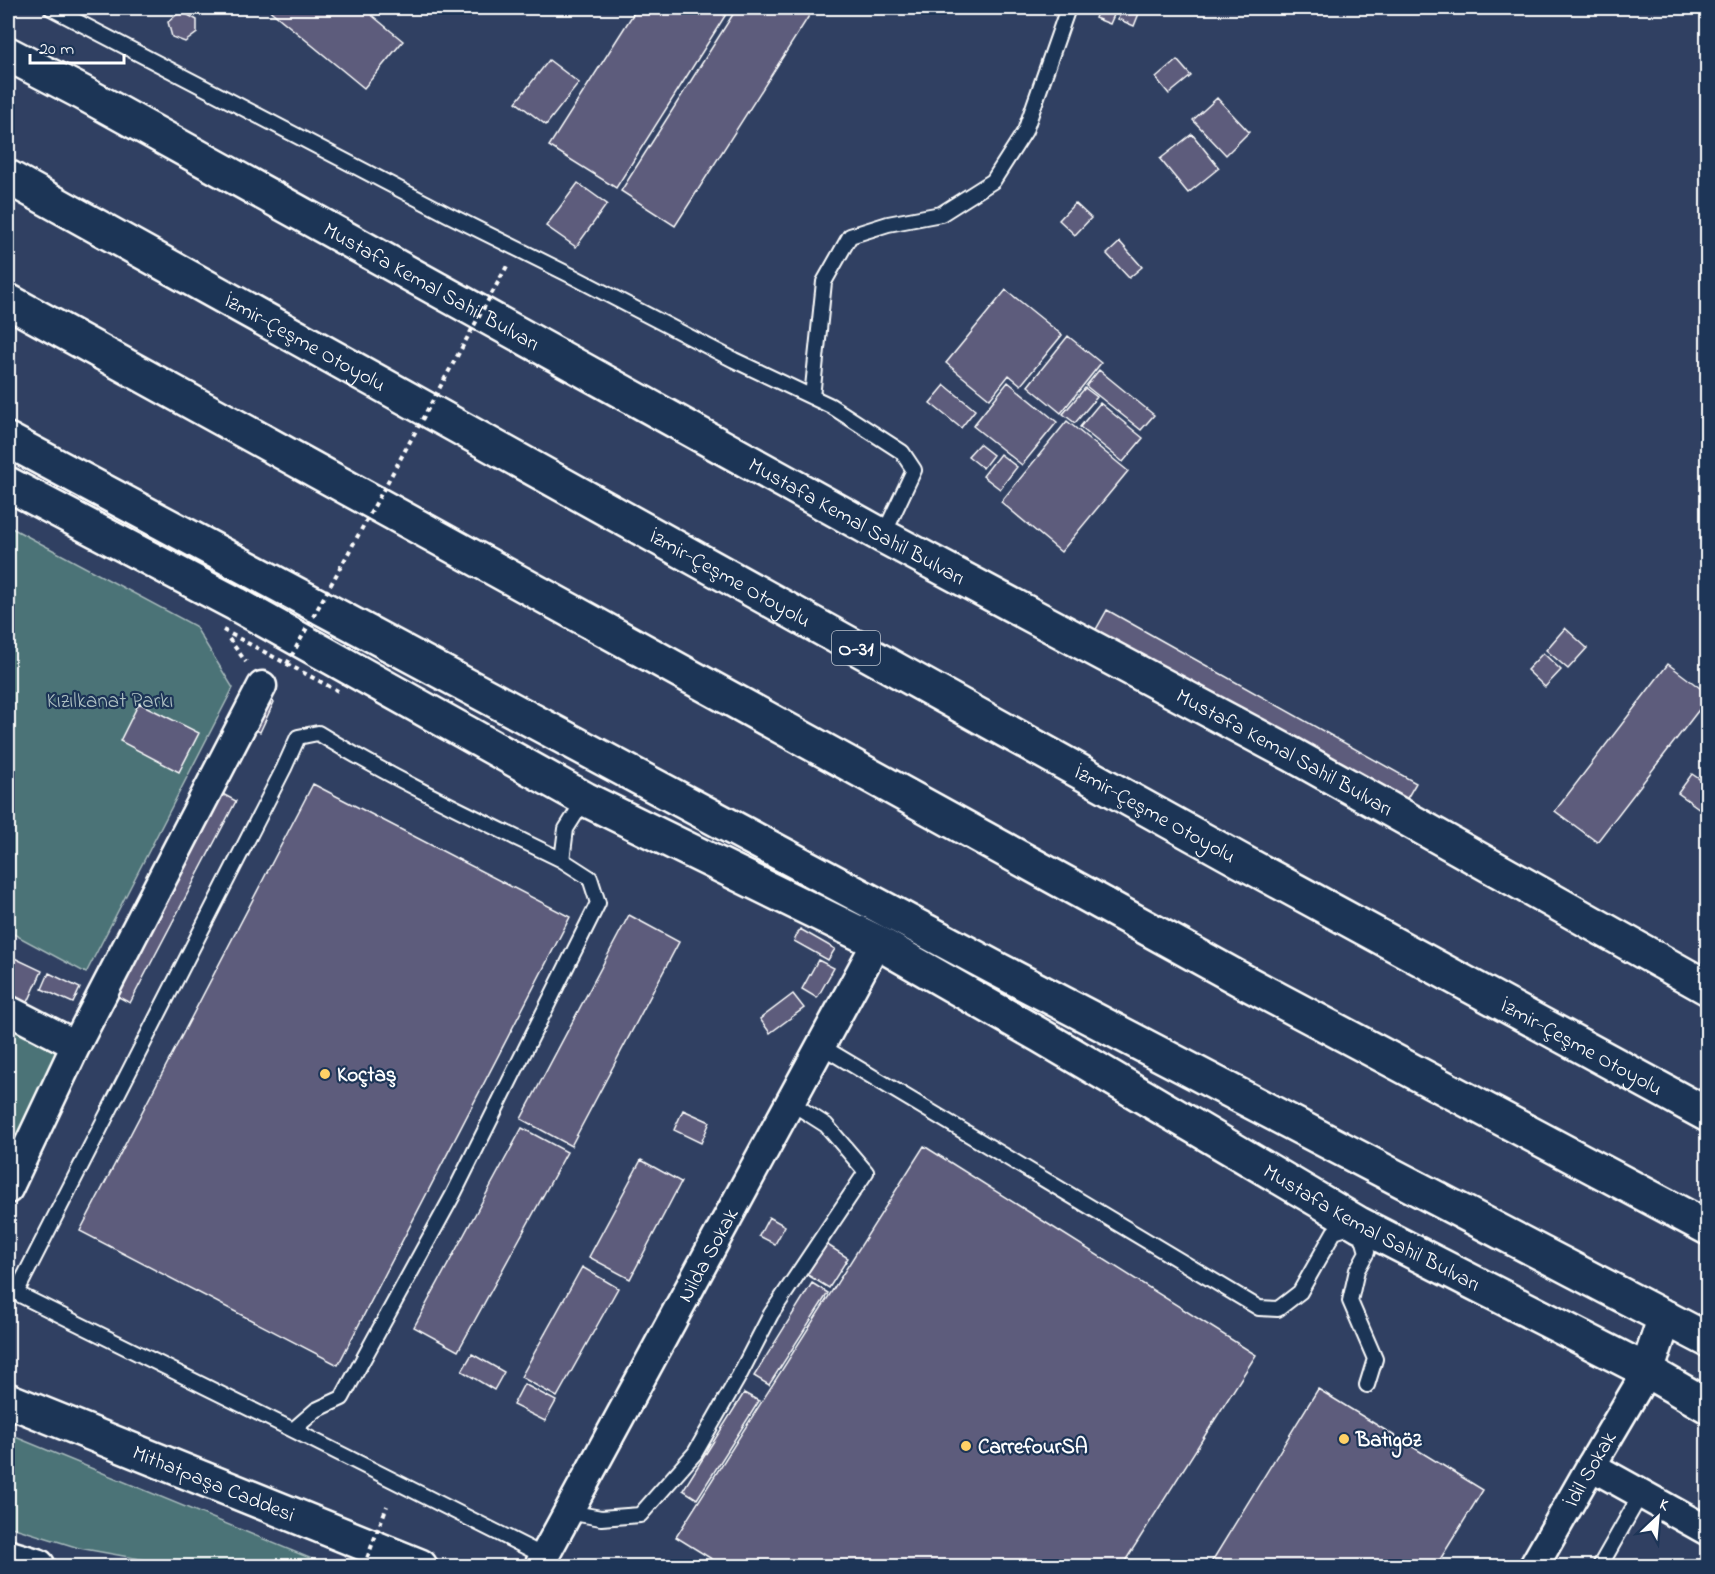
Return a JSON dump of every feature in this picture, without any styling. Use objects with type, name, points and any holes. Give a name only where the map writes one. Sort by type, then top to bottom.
[{"type":"main road","name":"Mustafa Kemal Sahil Bulvarı","points":[[8,54],[83,93],[883,536],[1293,755],[1707,988]]},
{"type":"main road","name":"İzmir-Çeşme Otoyolu","points":[[8,177],[1241,861],[1707,1115]]},
{"type":"main road","points":[[8,301],[1247,983],[1707,1228]]},
{"type":"main road","points":[[8,440],[995,968],[1707,1340]]},
{"type":"main road","name":"Mustafa Kemal Sahil Bulvarı","points":[[8,484],[236,604],[585,799],[877,942],[1359,1224],[1647,1371],[1707,1406]]},
{"type":"main road","points":[[1647,1371],[1665,1317]]},
{"type":"main road","name":"Mithatpaşa Caddesi","points":[[8,1400],[420,1566]]},
{"type":"main road","points":[[8,1557],[38,1566]]},
{"type":"street","points":[[8,1189],[76,1045],[262,686]]},
{"type":"street","name":"Nilda Sokak","points":[[541,1561],[877,942]]},
{"type":"street","points":[[8,1010],[76,1045]]},
{"type":"street","name":"İdil Sokak","points":[[1534,1566],[1647,1371]]},
{"type":"street","points":[[1591,1466],[1707,1531]]},
{"type":"lane","points":[[51,8],[449,215],[734,360],[831,406],[902,452],[914,470],[883,536]]},
{"type":"lane","points":[[812,397],[824,282],[850,236],[888,224],[941,214],[993,181],[1025,131],[1068,8]]},
{"type":"lane","points":[[293,1430],[316,1410],[342,1398],[453,1195],[598,903],[590,878],[562,860],[360,759],[318,733],[298,737],[16,1293],[293,1430],[541,1561]]},
{"type":"lane","points":[[562,860],[566,829],[585,799]]},
{"type":"lane","points":[[821,1046],[1259,1308],[1278,1309],[1300,1292],[1334,1232],[1359,1224],[1367,1252],[1358,1270],[1350,1301],[1375,1359],[1367,1385]]},
{"type":"lane","points":[[568,1512],[601,1518],[640,1515],[669,1483],[695,1453],[771,1314],[866,1172],[826,1125],[790,1102]]},
{"type":"lane","points":[[1600,1566],[1641,1494]]},
{"type":"path","points":[[287,664],[507,266]]},
{"type":"path","points":[[223,630],[338,691]]},
{"type":"path","points":[[364,1566],[387,1506]]},
{"type":"green space","name":"Kızılkanat Parkı","points":[[8,526],[195,626],[233,688],[86,973],[8,931]]},
{"type":"green space","points":[[8,1020],[63,1048],[8,1165]]},
{"type":"green space","points":[[8,1434],[329,1566],[179,1566],[79,1548],[8,1526]]},
{"type":"building","points":[[267,8],[363,8],[403,41],[364,88]]},
{"type":"building","points":[[637,8],[730,8],[616,188],[549,146]]},
{"type":"building","points":[[737,8],[814,8],[675,226],[621,191]]},
{"type":"building","points":[[1099,8],[1117,8],[1110,24],[1095,18]]},
{"type":"building","points":[[1122,8],[1140,11],[1134,26],[1118,19]]},
{"type":"building","points":[[181,11],[197,20],[197,33],[185,42],[172,37],[168,22]]},
{"type":"building","points":[[549,60],[579,83],[546,125],[516,102]]},
{"type":"building","points":[[1177,60],[1191,76],[1169,94],[1156,78]]},
{"type":"building","points":[[1217,98],[1249,132],[1226,155],[1193,120]]},
{"type":"building","points":[[1192,134],[1219,168],[1188,193],[1160,159]]},
{"type":"building","points":[[578,183],[607,204],[576,247],[546,226]]},
{"type":"building","points":[[1075,203],[1091,218],[1075,235],[1059,220]]},
{"type":"building","points":[[1120,242],[1142,267],[1129,278],[1107,254]]},
{"type":"building","points":[[1006,290],[1062,335],[1021,385],[1009,375],[990,399],[946,363]]},
{"type":"building","points":[[1068,336],[1101,363],[1061,413],[1028,386]]},
{"type":"building","points":[[1099,370],[1154,415],[1141,430],[1086,386]]},
{"type":"building","points":[[1008,382],[1057,422],[1022,465],[973,426]]},
{"type":"building","points":[[945,385],[975,410],[961,428],[930,403]]},
{"type":"building","points":[[1085,388],[1097,397],[1075,423],[1063,414]]},
{"type":"building","points":[[1100,403],[1143,438],[1123,462],[1080,427]]},
{"type":"building","points":[[1067,421],[1128,471],[1061,552],[1001,502]]},
{"type":"building","points":[[979,444],[993,455],[983,468],[968,456]]},
{"type":"building","points":[[1000,454],[1017,467],[1000,489],[983,476]]},
{"type":"building","points":[[1107,610],[1416,783],[1402,807],[1094,633]]},
{"type":"building","points":[[1565,628],[1587,648],[1568,669],[1546,650]]},
{"type":"building","points":[[1543,653],[1561,670],[1545,687],[1527,670]]},
{"type":"building","points":[[1668,664],[1708,694],[1708,698],[1597,842],[1555,811]]},
{"type":"building","points":[[262,695],[274,702],[260,732],[247,726]]},
{"type":"building","points":[[139,703],[199,733],[179,772],[120,741]]},
{"type":"building","points":[[1692,774],[1708,785],[1708,798],[1700,809],[1678,793]]},
{"type":"building","name":"Koçtaş","points":[[313,784],[570,917],[338,1365],[80,1231]]},
{"type":"building","points":[[215,790],[236,801],[130,1003],[109,992]]},
{"type":"building","points":[[629,915],[679,942],[571,1146],[521,1119]]},
{"type":"building","points":[[800,929],[835,949],[828,960],[794,941]]},
{"type":"building","points":[[8,955],[42,971],[24,1011],[8,1004]]},
{"type":"building","points":[[818,960],[834,968],[817,998],[802,989]]},
{"type":"building","points":[[49,973],[80,988],[73,1003],[42,989]]},
{"type":"building","points":[[793,994],[804,1008],[770,1033],[760,1019]]},
{"type":"building","points":[[683,1110],[710,1122],[701,1143],[674,1130]]},
{"type":"building","points":[[522,1128],[567,1152],[458,1351],[414,1327]]},
{"type":"building","name":"CarrefourSA","points":[[924,1146],[1256,1355],[1122,1566],[723,1566],[676,1537]]},
{"type":"building","points":[[641,1160],[681,1182],[630,1279],[589,1257]]},
{"type":"building","points":[[769,1217],[785,1226],[775,1244],[759,1236]]},
{"type":"building","points":[[826,1244],[848,1258],[829,1288],[806,1274]]},
{"type":"building","points":[[582,1267],[618,1288],[557,1397],[521,1377]]},
{"type":"building","points":[[812,1283],[828,1293],[769,1385],[754,1376]]},
{"type":"building","points":[[472,1354],[504,1372],[494,1390],[462,1371]]},
{"type":"building","points":[[524,1384],[556,1401],[545,1421],[513,1405]]},
{"type":"building","name":"Batıgöz","points":[[1318,1389],[1483,1490],[1436,1566],[1209,1566]]},
{"type":"building","points":[[744,1393],[759,1401],[697,1499],[683,1490]]},
{"type":"place","name":"Koçtaş","points":[[325,1074]]},
{"type":"place","name":"Batıgöz","points":[[1344,1439]]},
{"type":"place","name":"CarrefourSA","points":[[966,1446]]}]
